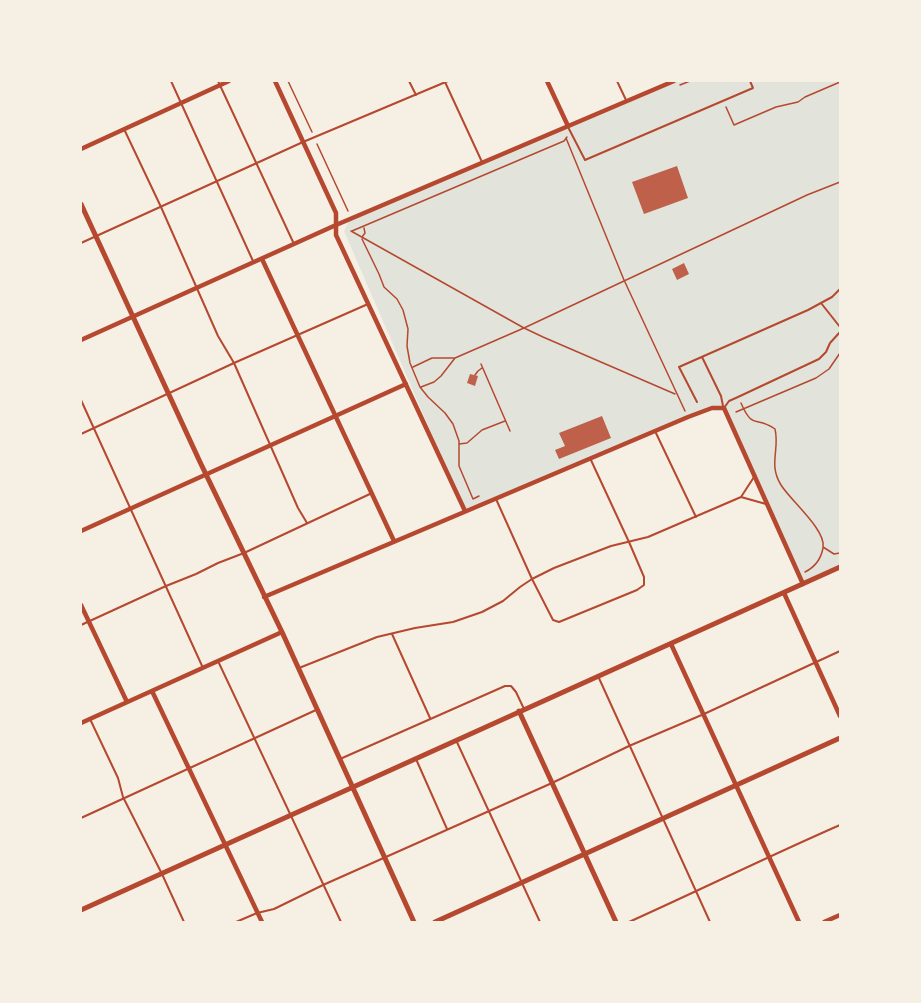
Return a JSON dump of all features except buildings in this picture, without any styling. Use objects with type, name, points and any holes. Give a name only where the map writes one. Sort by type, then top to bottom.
[{"type":"street","points":[[81,149],[219,83],[229,81]]},
{"type":"street","points":[[275,81],[336,213],[336,235],[465,511]]},
{"type":"street","points":[[547,81],[568,126]]},
{"type":"street","points":[[81,340],[336,225],[674,81]]},
{"type":"street","points":[[81,204],[206,475],[299,668],[414,922]]},
{"type":"street","points":[[262,259],[394,541]]},
{"type":"street","points":[[81,531],[406,384]]},
{"type":"street","points":[[264,597],[712,408],[724,408],[803,584]]},
{"type":"street","points":[[81,910],[840,567]]},
{"type":"street","points":[[784,592],[840,716]]},
{"type":"street","points":[[81,605],[127,702]]},
{"type":"street","points":[[81,723],[282,632]]},
{"type":"street","points":[[671,644],[799,922]]},
{"type":"street","points":[[152,691],[262,922]]},
{"type":"street","points":[[521,710],[616,922]]},
{"type":"street","points":[[435,922],[840,738]]},
{"type":"street","points":[[824,922],[840,915]]},
{"type":"lane","points":[[171,81],[254,263]]},
{"type":"lane","points":[[409,81],[416,95]]},
{"type":"lane","points":[[617,81],[626,101]]},
{"type":"lane","points":[[568,126],[585,160],[753,88],[750,81]]},
{"type":"lane","points":[[81,243],[303,142],[447,82],[482,163]]},
{"type":"lane","points":[[219,83],[294,244]]},
{"type":"lane","points":[[124,129],[218,336],[234,363],[298,508],[308,523]]},
{"type":"lane","points":[[697,402],[679,367],[821,303],[840,289]]},
{"type":"lane","points":[[821,303],[840,327]]},
{"type":"lane","points":[[81,434],[369,304]]},
{"type":"lane","points":[[724,408],[729,401],[819,359],[840,332]]},
{"type":"lane","points":[[702,357],[721,396],[724,408]]},
{"type":"lane","points":[[81,400],[203,668]]},
{"type":"lane","points":[[655,431],[696,517]]},
{"type":"lane","points":[[496,498],[553,620],[559,622],[637,591],[644,585],[644,577],[590,458]]},
{"type":"lane","points":[[299,668],[377,637],[453,622],[482,612],[503,601],[532,579],[554,568],[610,546],[648,537],[741,497],[754,477]]},
{"type":"lane","points":[[81,625],[372,493]]},
{"type":"lane","points":[[741,497],[766,504]]},
{"type":"lane","points":[[392,634],[430,718]]},
{"type":"lane","points":[[236,922],[257,912],[274,909],[840,651]]},
{"type":"lane","points":[[218,661],[341,922]]},
{"type":"lane","points":[[598,676],[710,922]]},
{"type":"lane","points":[[340,759],[504,686],[511,686],[516,692],[521,710]]},
{"type":"lane","points":[[81,818],[318,710]]},
{"type":"lane","points":[[90,719],[118,778],[123,797],[184,922]]},
{"type":"lane","points":[[456,740],[540,922]]},
{"type":"lane","points":[[416,759],[447,829]]},
{"type":"lane","points":[[629,922],[840,825]]},
{"type":"path","points":[[723,101],[734,125],[776,107],[798,102],[840,82]]},
{"type":"path","points":[[677,395],[524,328],[351,231],[564,141],[566,138],[624,280],[688,417]]},
{"type":"path","points":[[412,368],[432,358],[455,358],[807,195],[840,182]]},
{"type":"path","points":[[361,238],[365,233],[364,226]]},
{"type":"path","points":[[361,238],[384,287],[397,299],[403,310],[408,329],[407,346],[412,368],[420,387],[453,424],[459,444],[459,466],[473,499],[480,496],[483,504]]},
{"type":"path","points":[[726,416],[816,378],[829,369],[840,353]]},
{"type":"path","points":[[420,387],[434,382],[455,358]]},
{"type":"path","points":[[481,364],[510,431]]},
{"type":"path","points":[[475,375],[482,368]]},
{"type":"path","points":[[738,397],[746,416],[753,422],[768,423],[775,429],[777,437],[774,467],[780,484],[819,531],[824,542],[822,555],[815,565],[798,575]]},
{"type":"path","points":[[459,444],[467,443],[483,429],[505,421]]},
{"type":"path","points":[[823,547],[834,554],[840,553]]},
{"type":"shaded area","points":[[675,81],[840,81],[840,567],[803,584],[723,408],[712,408],[465,511],[344,231],[350,219]]}]
